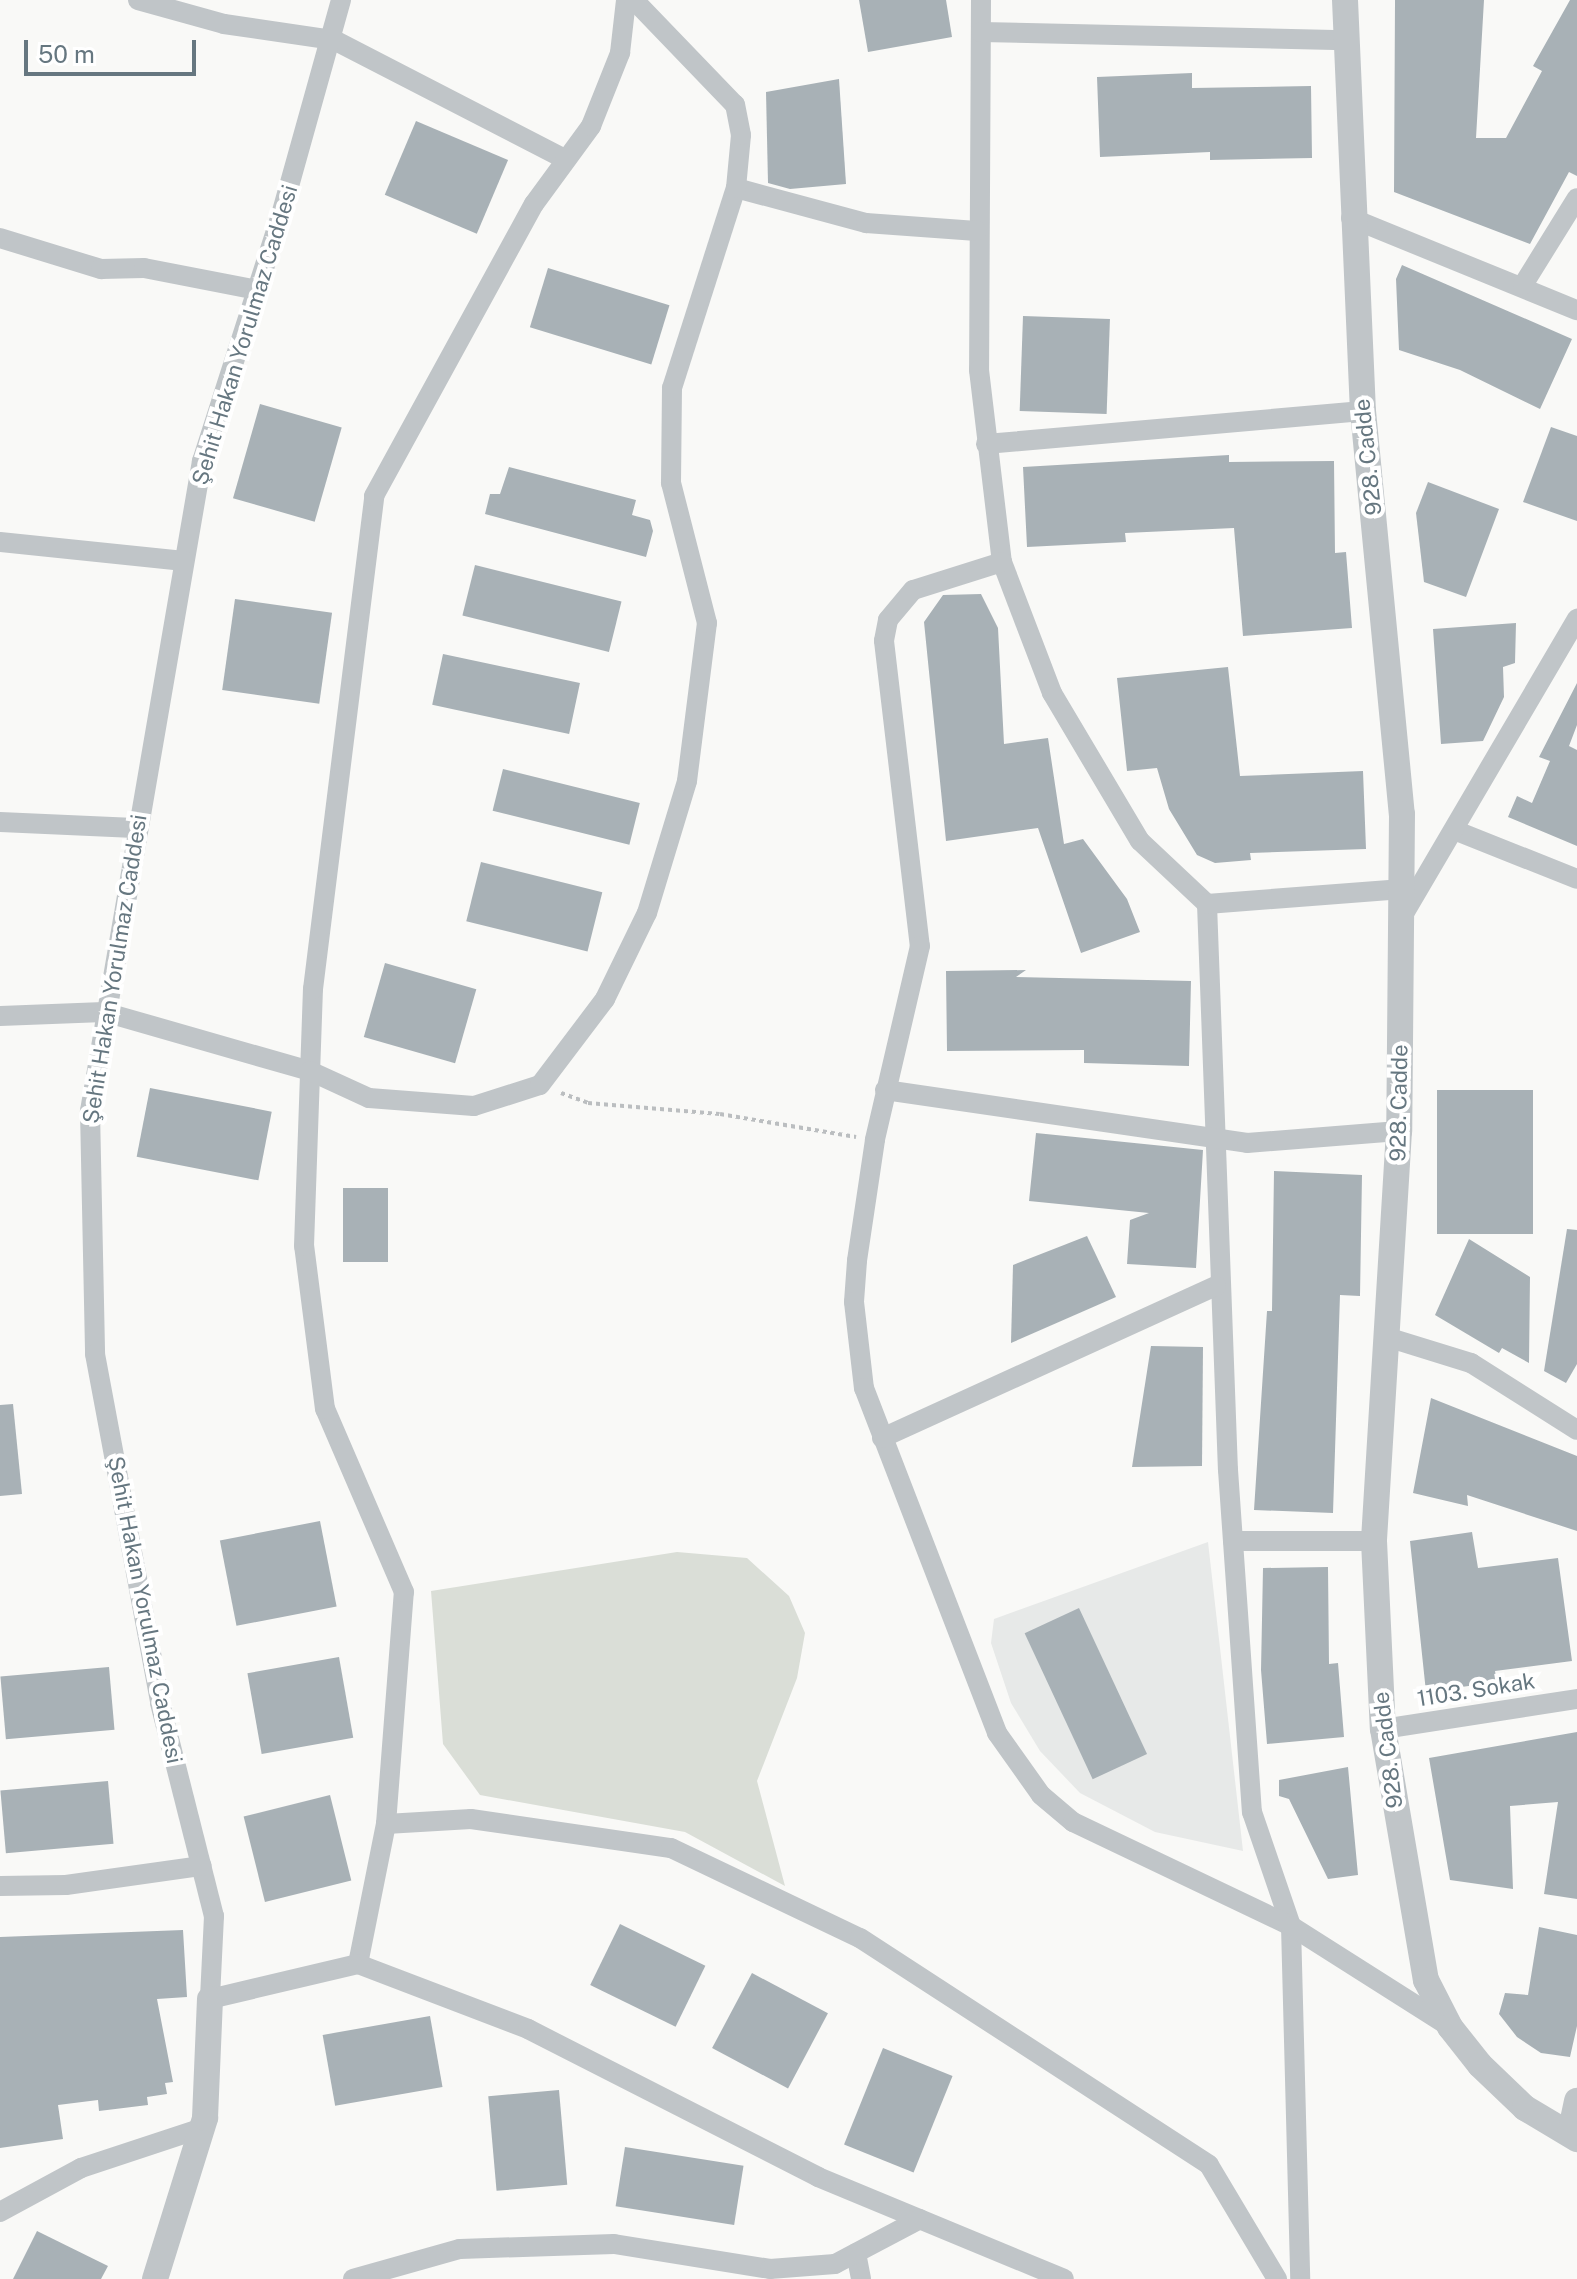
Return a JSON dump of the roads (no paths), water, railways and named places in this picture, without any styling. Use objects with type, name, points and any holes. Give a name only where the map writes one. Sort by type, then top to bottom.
[{"type":"street","points":[[138,0],[224,24],[334,40],[566,160]]},
{"type":"street","name":"Şehit Hakan Yorulmaz Caddesi","points":[[155,2279],[202,2128],[214,1916],[160,1703],[95,1354],[90,1111],[135,828],[202,461],[334,40],[341,0]]},
{"type":"street","points":[[358,1964],[386,1824],[404,1592],[325,1409],[304,1246],[313,989],[374,496],[534,204],[591,126],[620,53],[626,0]]},
{"type":"street","points":[[0,1016],[104,1012],[310,1071],[369,1098],[474,1106],[540,1085],[605,999],[633,942],[687,781],[707,623],[671,483],[672,388],[736,188],[741,135],[735,105],[634,0]]},
{"type":"street","points":[[981,0],[977,231],[986,444],[1002,562],[1052,693],[1132,828],[1207,904],[1216,1286],[1233,1541],[1252,1812],[1291,1926],[1300,2279]]},
{"type":"street","name":"928. Cadde","points":[[1345,0],[1351,218],[1363,411],[1402,814],[1399,1131],[1390,1338],[1374,1541],[1383,1729],[1414,1932],[1426,1980],[1450,2027],[1525,2108],[1573,2136]]},
{"type":"street","points":[[981,32],[1345,40]]},
{"type":"street","points":[[736,188],[866,223],[977,231]]},
{"type":"street","points":[[1523,285],[1577,198]]},
{"type":"street","points":[[1351,218],[1523,285],[1577,310]]},
{"type":"street","points":[[0,238],[101,269],[144,268],[257,290]]},
{"type":"street","points":[[986,444],[1363,411]]},
{"type":"street","points":[[0,542],[184,561]]},
{"type":"street","points":[[1002,562],[913,590],[888,620],[884,641],[920,946],[875,1140],[854,1302],[864,1388],[997,1733],[1041,1795],[1110,1841],[1291,1926],[1450,2027]]},
{"type":"street","points":[[1402,917],[1577,619]]},
{"type":"street","points":[[0,822],[135,828]]},
{"type":"street","points":[[1454,830],[1577,879]]},
{"type":"street","points":[[1207,904],[1402,889]]},
{"type":"street","points":[[885,1090],[1274,1144],[1399,1131]]},
{"type":"street","points":[[882,1438],[1216,1286]]},
{"type":"street","points":[[1390,1338],[1471,1363],[1577,1430]]},
{"type":"street","points":[[1233,1541],[1374,1541]]},
{"type":"street","name":"1103. Sokak","points":[[1383,1729],[1577,1699]]},
{"type":"street","points":[[386,1824],[471,1819],[671,1848],[860,1938],[1209,2165],[1277,2279]]},
{"type":"street","points":[[0,1886],[66,1885],[202,1866]]},
{"type":"street","points":[[210,1999],[358,1964],[528,2029],[818,2177],[1064,2279]]},
{"type":"street","points":[[1573,2136],[1577,2101]]},
{"type":"street","points":[[0,2212],[81,2168],[202,2128]]},
{"type":"street","points":[[355,2279],[460,2249],[614,2244],[770,2269],[835,2264],[920,2219]]},
{"type":"street","points":[[856,2253],[861,2279]]}]
